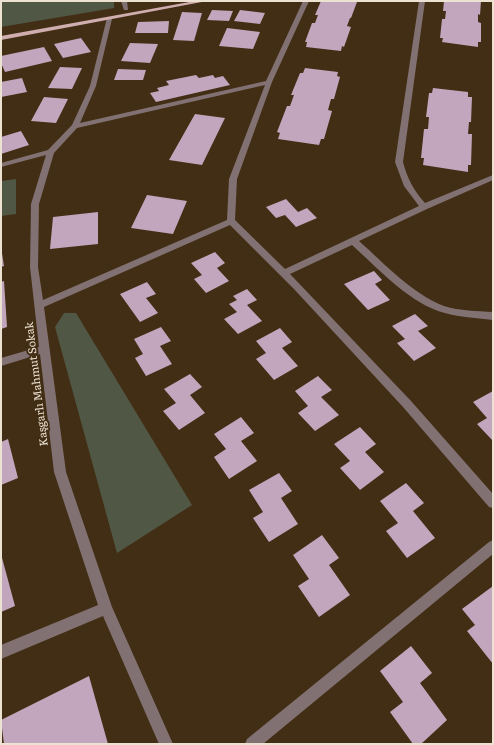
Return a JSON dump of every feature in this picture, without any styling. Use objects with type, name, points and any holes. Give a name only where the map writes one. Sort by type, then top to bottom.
[{"type":"main road","points":[[1,32],[171,1]]},
{"type":"main road","points":[[1,38],[204,1]]},
{"type":"street","points":[[124,1],[126,9]]},
{"type":"street","points":[[306,1],[301,5],[269,82],[233,179],[231,221],[407,404],[493,503]]},
{"type":"street","points":[[422,1],[399,162],[403,178],[413,196],[424,207]]},
{"type":"street","name":"Kaşgarlı Mahmut Sokak","points":[[109,19],[93,86],[75,126],[52,152],[35,204],[34,267],[60,472],[106,608],[166,744]]},
{"type":"street","points":[[75,126],[269,82]]},
{"type":"street","points":[[1,165],[52,152]]},
{"type":"street","points":[[283,274],[424,207],[493,177]]},
{"type":"street","points":[[40,305],[231,221]]},
{"type":"street","points":[[353,241],[412,291],[432,304],[452,311],[493,316]]},
{"type":"street","points":[[1,362],[44,349]]},
{"type":"street","points":[[252,744],[493,546]]},
{"type":"street","points":[[1,652],[106,608]]},
{"type":"green space","points":[[1,1],[114,1],[114,8],[1,27]]},
{"type":"green space","points":[[16,179],[16,214],[1,216],[1,181]]},
{"type":"green space","points":[[64,313],[76,313],[192,505],[117,553],[55,327]]},
{"type":"building","points":[[321,1],[357,2],[347,26],[351,27],[344,47],[342,46],[341,51],[306,47],[307,42],[305,42],[312,23],[315,23],[318,15],[315,15]]},
{"type":"building","points":[[444,1],[481,1],[478,22],[481,23],[481,42],[478,42],[478,47],[442,42],[443,38],[440,38],[442,19],[445,19],[446,11],[443,11]]},
{"type":"building","points":[[212,10],[233,11],[229,21],[207,20]]},
{"type":"building","points":[[240,10],[265,13],[260,24],[234,21]]},
{"type":"building","points":[[182,12],[202,13],[194,41],[173,40]]},
{"type":"building","points":[[169,21],[168,33],[135,33],[138,22]]},
{"type":"building","points":[[227,28],[260,32],[253,49],[219,46]]},
{"type":"building","points":[[81,38],[91,52],[63,58],[54,44]]},
{"type":"building","points":[[130,43],[158,44],[150,63],[121,61]]},
{"type":"building","points":[[44,47],[52,61],[5,72],[1,63],[1,56]]},
{"type":"building","points":[[60,67],[82,68],[72,89],[48,88]]},
{"type":"building","points":[[305,68],[338,72],[337,76],[340,77],[334,99],[331,99],[328,110],[332,111],[324,139],[321,139],[319,145],[278,139],[280,133],[277,132],[287,106],[290,106],[294,95],[291,95],[300,73],[303,73]]},
{"type":"building","points":[[118,69],[146,70],[143,80],[114,80]]},
{"type":"building","points":[[196,75],[199,78],[213,75],[215,78],[223,76],[230,85],[156,102],[150,93],[159,91],[157,88],[169,85],[166,81]]},
{"type":"building","points":[[22,78],[27,92],[1,97],[1,82]]},
{"type":"building","points":[[433,88],[468,92],[468,97],[472,97],[471,122],[469,122],[468,134],[472,134],[471,165],[468,165],[468,172],[423,165],[424,158],[421,158],[424,129],[428,129],[429,117],[426,117],[429,93],[432,93]]},
{"type":"building","points":[[44,97],[68,99],[56,123],[31,121]]},
{"type":"building","points":[[195,114],[225,118],[202,165],[169,160]]},
{"type":"building","points":[[21,131],[29,145],[1,154],[1,137]]},
{"type":"building","points":[[147,195],[187,201],[173,234],[131,228]]},
{"type":"building","points":[[286,199],[298,212],[307,208],[317,218],[296,227],[285,215],[276,218],[266,207]]},
{"type":"building","points":[[98,212],[98,244],[50,249],[53,217]]},
{"type":"building","points":[[1,247],[4,266],[1,267]]},
{"type":"building","points":[[215,252],[225,263],[217,268],[229,281],[206,293],[194,279],[202,275],[191,263]]},
{"type":"building","points":[[374,271],[382,280],[375,284],[390,300],[368,310],[344,284]]},
{"type":"building","points":[[4,281],[7,327],[1,329],[1,282]]},
{"type":"building","points":[[147,282],[156,294],[146,298],[158,313],[140,322],[120,294]]},
{"type":"building","points":[[247,289],[257,300],[247,305],[262,321],[238,334],[224,319],[237,312],[229,304],[237,300],[233,296]]},
{"type":"building","points":[[415,314],[428,326],[418,331],[436,348],[414,361],[397,343],[405,339],[392,326]]},
{"type":"building","points":[[161,327],[171,341],[160,346],[172,364],[146,376],[135,358],[143,354],[134,339]]},
{"type":"building","points":[[280,328],[292,342],[282,348],[298,366],[274,380],[256,359],[266,353],[256,341]]},
{"type":"building","points":[[190,374],[202,387],[190,395],[205,413],[179,430],[163,411],[176,403],[164,389]]},
{"type":"building","points":[[318,376],[332,390],[321,397],[339,415],[315,431],[298,413],[308,406],[295,391]]},
{"type":"building","points":[[493,391],[493,441],[477,424],[487,418],[473,402]]},
{"type":"building","points":[[241,417],[254,433],[241,441],[257,461],[229,479],[214,457],[226,449],[214,434]]},
{"type":"building","points":[[360,427],[376,444],[365,452],[384,472],[360,490],[340,468],[350,461],[334,444]]},
{"type":"building","points":[[8,439],[18,478],[1,485],[1,442]]},
{"type":"building","points":[[279,473],[292,491],[281,498],[298,524],[269,542],[253,518],[263,512],[249,490]]},
{"type":"building","points":[[406,483],[424,503],[413,511],[435,538],[407,558],[386,531],[398,523],[380,501]]},
{"type":"building","points":[[322,535],[339,558],[329,565],[350,595],[319,617],[298,586],[309,579],[293,555]]},
{"type":"building","points":[[1,554],[15,606],[1,612]]},
{"type":"building","points":[[493,586],[493,664],[467,631],[475,625],[462,609]]},
{"type":"building","points":[[411,646],[432,673],[420,683],[447,720],[421,744],[413,744],[390,712],[403,702],[380,671]]},
{"type":"building","points":[[89,676],[108,744],[4,744],[1,720]]}]
